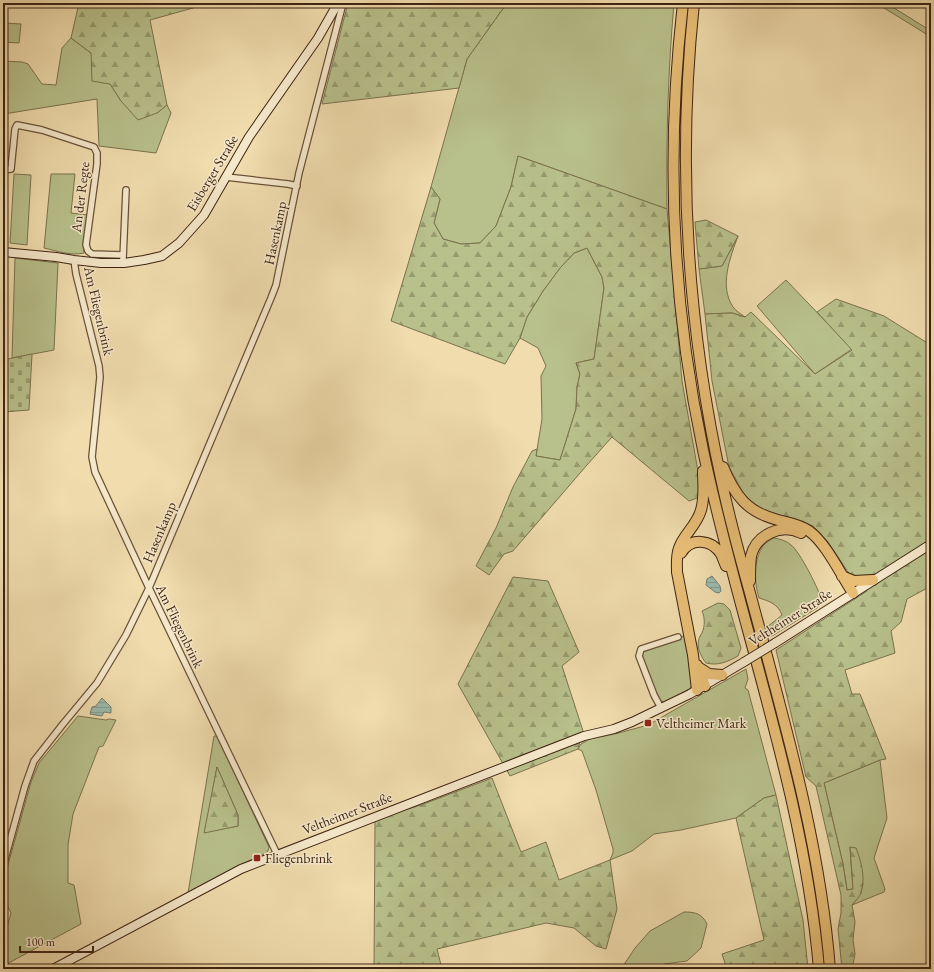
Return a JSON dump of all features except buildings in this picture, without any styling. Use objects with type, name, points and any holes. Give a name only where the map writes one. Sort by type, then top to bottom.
[{"type":"highway","points":[[683,3],[677,68],[674,146],[675,220],[684,332],[690,378],[703,450],[797,826],[812,906],[819,969]]},
{"type":"highway","points":[[694,3],[686,106],[686,219],[701,376],[724,492],[808,822],[823,903],[830,969]]},
{"type":"highway","points":[[713,441],[728,480],[740,499],[757,513],[801,526],[816,536],[842,576],[850,595]]},
{"type":"highway","points":[[701,688],[677,572],[677,554],[680,546],[701,512],[704,498],[703,450]]},
{"type":"highway","points":[[751,597],[750,571],[752,555],[756,545],[769,533],[783,529],[790,529],[798,532],[811,540],[850,595]]},
{"type":"highway","points":[[677,572],[680,554],[685,548],[694,542],[711,544],[721,555],[739,596]]},
{"type":"highway","points":[[842,576],[851,580],[873,580]]},
{"type":"highway","points":[[693,655],[698,667],[701,688]]},
{"type":"highway","points":[[698,667],[709,674],[722,676]]},
{"type":"main road","name":"Eisberger Straße","points":[[3,252],[101,263],[123,259],[144,260],[162,256],[179,243],[204,215],[249,136],[318,38],[338,3]]},
{"type":"main road","name":"Veltheimer Straße","points":[[53,969],[241,869],[584,736],[614,729],[661,708],[722,676],[931,544]]},
{"type":"street","name":"Hasenkamp","points":[[3,866],[25,786],[34,761],[104,672],[126,635],[149,588],[276,285],[297,186],[343,3]]},
{"type":"street","name":"An der Regte","points":[[3,170],[11,169],[15,129],[17,125],[42,130],[94,147],[97,153],[97,164],[86,245],[92,254],[123,259]]},
{"type":"street","name":"Hasenkamp","points":[[226,177],[297,186]]},
{"type":"street","points":[[123,259],[126,190]]},
{"type":"street","name":"Am Fliegenbrink","points":[[74,260],[76,274],[99,366],[100,377],[92,457],[95,472],[277,854]]},
{"type":"street","points":[[661,708],[649,682],[639,656],[639,652],[678,637]]},
{"type":"green space","points":[[79,3],[201,3],[193,8],[150,20],[167,105],[157,113],[138,120],[121,101],[110,84],[92,81],[91,53],[71,38]]},
{"type":"green space","points":[[348,3],[507,3],[467,59],[459,88],[322,104]]},
{"type":"green space","points":[[507,3],[674,3],[668,106],[667,209],[518,156],[511,187],[496,226],[480,243],[461,244],[443,239],[434,223],[440,199],[431,187],[467,59]]},
{"type":"green space","points":[[876,3],[886,3],[931,31],[931,37]]},
{"type":"green space","points":[[3,23],[21,24],[19,43],[3,42]]},
{"type":"green space","points":[[71,38],[91,53],[121,101],[157,113],[167,105],[171,113],[156,153],[99,146],[97,99],[3,113],[3,61],[22,62],[28,64],[42,84],[56,85],[62,48]]},
{"type":"green space","points":[[518,156],[667,209],[682,381],[699,477],[700,497],[689,501],[612,437],[513,551],[504,554],[489,575],[476,566],[496,528],[513,487],[532,451],[537,449],[536,456],[560,460],[576,409],[577,387],[580,374],[576,363],[594,359],[604,288],[602,277],[587,248],[574,253],[560,268],[543,291],[527,317],[520,338],[505,364],[391,321],[431,187],[440,199],[434,223],[443,239],[461,244],[480,243],[496,226],[511,187]]},
{"type":"green space","points":[[14,174],[31,175],[27,245],[10,243]]},
{"type":"green space","points":[[51,174],[75,174],[71,213],[88,215],[83,243],[84,253],[69,254],[44,248]]},
{"type":"green space","points":[[706,220],[738,236],[722,266],[699,269],[695,222]]},
{"type":"green space","points":[[738,236],[729,263],[726,281],[729,299],[733,307],[745,317],[732,313],[705,314],[699,269],[722,266]]},
{"type":"green space","points":[[587,248],[602,277],[604,288],[594,359],[576,363],[580,374],[577,387],[576,409],[560,460],[536,456],[542,419],[541,376],[546,366],[538,348],[520,338],[527,317],[543,291],[560,268],[574,253]]},
{"type":"green space","points":[[15,258],[58,263],[54,350],[12,358]]},
{"type":"green space","points":[[786,280],[852,349],[815,374],[757,306]]},
{"type":"green space","points":[[836,299],[884,316],[929,344],[931,342],[931,586],[907,599],[901,622],[891,631],[895,653],[845,670],[852,694],[860,694],[886,759],[880,760],[824,783],[843,864],[847,890],[853,889],[850,847],[856,848],[860,858],[862,870],[863,881],[861,892],[859,897],[852,905],[855,922],[853,940],[855,954],[852,969],[842,969],[838,929],[841,913],[841,895],[816,786],[806,777],[776,650],[867,591],[857,576],[852,576],[848,572],[828,542],[813,526],[796,519],[769,514],[753,504],[744,494],[729,467],[712,381],[705,314],[732,313],[745,317],[751,312],[815,374],[852,350],[817,312]]},
{"type":"green space","points":[[32,354],[29,410],[3,412],[3,360]]},
{"type":"green space","points":[[774,538],[785,541],[795,549],[809,572],[822,602],[817,608],[772,636],[769,635],[767,627],[782,615],[776,606],[759,598],[755,578],[756,564],[760,551],[767,542]]},
{"type":"green space","points":[[513,577],[548,581],[579,652],[562,666],[583,731],[578,749],[510,776],[458,684]]},
{"type":"green space","points":[[718,603],[724,604],[730,610],[741,648],[738,656],[726,662],[710,664],[704,661],[698,642],[704,625],[704,616],[702,611]]},
{"type":"green space","points":[[686,635],[692,686],[663,702],[657,698],[642,656],[642,652]]},
{"type":"green space","points":[[746,669],[748,679],[745,688],[748,690],[776,795],[764,798],[736,818],[681,830],[654,834],[632,851],[610,860],[613,849],[596,790],[582,751],[578,749],[581,744],[590,739],[648,725]]},
{"type":"green space","points":[[78,716],[116,720],[103,746],[99,747],[73,814],[68,845],[68,883],[74,885],[81,924],[3,966],[3,942],[11,913],[3,896],[3,883],[31,782],[39,763]]},
{"type":"green space","points":[[214,736],[217,736],[269,847],[268,851],[264,854],[188,893]],"holes":[[[217,767],[238,815],[238,826],[205,832]]]},
{"type":"green space","points":[[880,760],[887,818],[874,858],[885,889],[884,892],[852,905],[861,893],[863,884],[850,847],[853,889],[847,890],[843,864],[824,783]]},
{"type":"green space","points":[[217,767],[238,815],[238,826],[204,833]]},
{"type":"green space","points":[[492,778],[521,852],[546,842],[559,880],[610,860],[617,909],[606,949],[596,946],[574,928],[546,923],[437,949],[442,969],[374,969],[375,822],[378,818],[421,805]]},
{"type":"green space","points":[[776,795],[803,920],[808,969],[727,969],[722,954],[764,940],[736,818],[764,798]]},
{"type":"green space","points":[[684,912],[698,914],[707,924],[701,948],[687,961],[664,964],[650,969],[621,969],[635,948],[650,931]]},
{"type":"shaded area","points":[[712,576],[720,586],[721,591],[719,593],[715,592],[706,585],[707,579]]},
{"type":"shaded area","points":[[102,698],[111,707],[111,713],[104,712],[102,716],[90,714],[92,707],[96,706]]},
{"type":"place","name":"Veltheimer Mark","points":[[648,723]]},
{"type":"place","name":"Fliegenbrink","points":[[257,858]]}]
